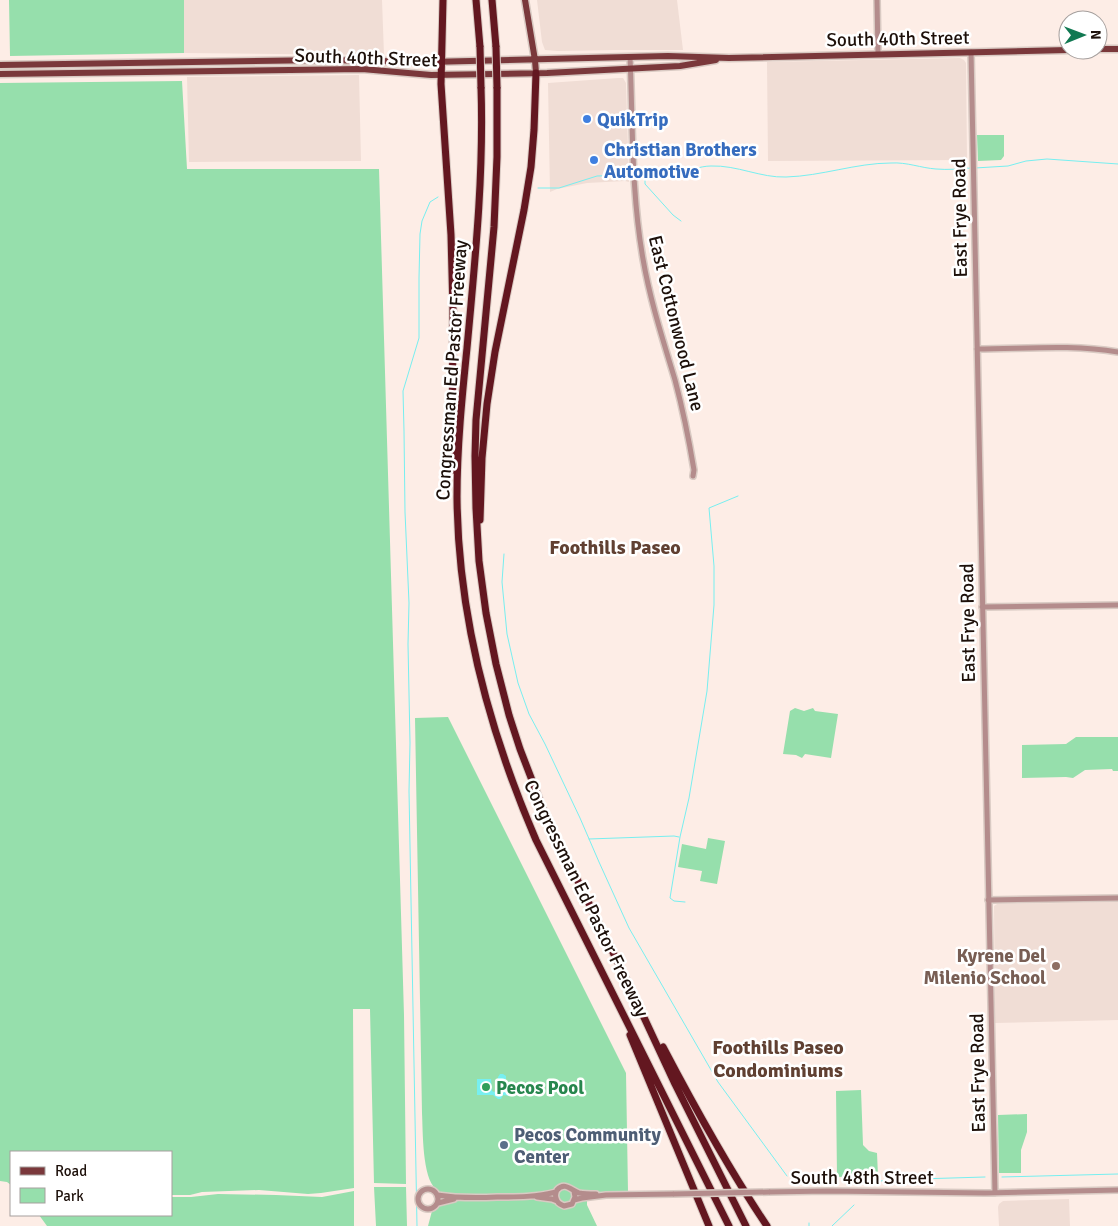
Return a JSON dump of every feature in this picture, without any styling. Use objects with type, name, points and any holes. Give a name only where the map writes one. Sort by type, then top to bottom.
[{"type":"highway","points":[[443,0],[441,75],[452,260],[452,454],[457,496]]},
{"type":"highway","name":"Congressman Ed Pastor Freeway","points":[[476,0],[480,47],[482,151],[479,212],[460,425],[457,496],[461,558],[468,619],[481,680],[498,740],[536,840],[729,1226]]},
{"type":"highway","name":"Congressman Ed Pastor Freeway","points":[[492,0],[497,87],[495,210],[475,438],[475,491],[479,561],[492,647],[520,749],[552,830],[746,1226]]},
{"type":"highway","points":[[479,561],[482,458],[487,404],[495,352],[529,181],[534,143],[536,73]]},
{"type":"highway","points":[[627,981],[706,1128],[766,1226]]},
{"type":"highway","points":[[611,990],[708,1224]]},
{"type":"main road","points":[[525,0],[536,73]]},
{"type":"main road","name":"South 40th Street","points":[[0,65],[336,60],[535,60],[668,56],[729,58],[1058,50]]},
{"type":"main road","name":"South 40th Street","points":[[0,74],[372,69],[441,75],[536,73],[630,70],[680,66],[729,58]]},
{"type":"main road","points":[[284,70],[291,64],[325,63],[336,60]]},
{"type":"street","points":[[877,0],[878,54]]},
{"type":"street","name":"East Frye Road","points":[[971,52],[995,1193]]},
{"type":"street","name":"East Cottonwood Lane","points":[[630,57],[633,170],[638,224],[646,277],[683,411],[692,455],[693,476]]},
{"type":"street","points":[[977,350],[1066,347],[1094,348],[1118,352]]},
{"type":"street","points":[[982,607],[1118,605]]},
{"type":"street","points":[[988,900],[1118,898]]},
{"type":"street","points":[[462,1198],[437,1194],[432,1189],[426,1189],[420,1192],[418,1198],[420,1204],[425,1208],[433,1207],[438,1202],[462,1198],[532,1196],[556,1192],[564,1186],[570,1187],[575,1195],[570,1205],[566,1206],[552,1199],[532,1196]]},
{"type":"street","name":"South 48th Street","points":[[574,1191],[606,1195],[827,1191],[995,1193],[1118,1190]]},
{"type":"street","points":[[556,1192],[557,1201]]},
{"type":"street","points":[[437,1194],[438,1202]]},
{"type":"street","name":"South 48th Street","points":[[574,1200],[606,1195]]},
{"type":"shaded area","points":[[184,0],[382,0],[384,55],[184,53]]},
{"type":"shaded area","points":[[537,0],[677,0],[683,50],[545,50],[542,42]]},
{"type":"shaded area","points":[[960,58],[966,63],[967,160],[768,161],[767,62]]},
{"type":"shaded area","points":[[359,75],[361,161],[189,162],[187,77]]},
{"type":"shaded area","points":[[623,78],[626,83],[629,182],[587,183],[550,192],[548,83]]},
{"type":"shaded area","name":"Kyrene Del Milenio School","points":[[1118,902],[1118,1020],[995,1023],[994,906],[997,904]]},
{"type":"shaded area","points":[[1069,1199],[1070,1226],[999,1226],[998,1207],[1003,1201]]},
{"type":"green space","points":[[9,0],[184,0],[184,53],[10,56]]},
{"type":"green space","points":[[182,81],[187,169],[379,169],[404,1015],[406,1184],[374,1183],[370,1009],[353,1009],[354,1188],[308,1194],[259,1190],[172,1195],[172,1151],[10,1151],[10,1184],[0,1181],[0,83]]},
{"type":"green space","points":[[977,135],[1004,135],[1004,156],[1001,160],[978,161]]},
{"type":"green space","points":[[795,708],[804,711],[813,708],[815,711],[838,714],[831,758],[805,754],[802,758],[796,755],[783,754],[790,711]]},
{"type":"green space","points":[[448,717],[626,1073],[628,1192],[587,1192],[587,1205],[597,1226],[428,1226],[432,1211],[436,1208],[436,1189],[428,1175],[424,1154],[415,718]]},
{"type":"green space","points":[[1076,737],[1118,737],[1118,771],[1113,771],[1112,769],[1085,770],[1073,778],[1022,778],[1022,745],[1066,744]]},
{"type":"green space","points":[[708,838],[725,841],[717,884],[700,881],[702,871],[678,867],[682,844],[706,849]]},
{"type":"green space","points":[[861,1090],[863,1145],[869,1151],[877,1153],[878,1176],[837,1177],[836,1091]]},
{"type":"green space","points":[[1027,1114],[1027,1132],[1021,1150],[1021,1173],[999,1173],[998,1115]]},
{"type":"green space","points":[[374,1187],[406,1187],[407,1226],[376,1226]]},
{"type":"green space","points":[[354,1191],[354,1226],[47,1226],[40,1216],[172,1216],[172,1197],[218,1194],[322,1197]]},
{"type":"water","points":[[500,1074],[506,1076],[506,1085],[513,1089],[514,1095],[503,1095],[501,1099],[498,1099],[493,1095],[477,1095],[477,1079],[491,1079],[492,1091],[494,1092],[497,1090]]},
{"type":"waterway","points":[[975,168],[1008,166],[1026,161],[1047,159],[1118,164]]},
{"type":"waterway","points":[[636,175],[673,174],[711,166],[730,167],[777,177],[799,176],[852,167],[897,163],[940,169],[971,168]]},
{"type":"waterway","points":[[538,188],[559,188],[597,176],[632,175]]},
{"type":"waterway","points":[[645,175],[645,184],[673,215],[681,221]]},
{"type":"waterway","points":[[417,1226],[409,791],[409,603],[403,391],[419,338],[420,234],[422,221],[430,202],[438,197]]},
{"type":"waterway","points":[[685,902],[674,901],[670,898],[707,691],[714,605],[714,566],[709,508],[738,496]]},
{"type":"waterway","points":[[504,554],[502,582],[507,634],[518,683],[529,714],[580,818],[629,928],[718,1082],[787,1176]]},
{"type":"waterway","points":[[589,839],[679,837]]},
{"type":"waterway","points":[[1002,1177],[1118,1174]]},
{"type":"waterway","points":[[880,1181],[985,1177]]},
{"type":"waterway","points":[[832,1226],[854,1205]]},
{"type":"place","name":"QuikTrip","points":[[587,119]]},
{"type":"place","name":"Christian Brothers Automotive","points":[[594,160]]},
{"type":"place","name":"Kyrene Del Milenio School","points":[[1056,966]]},
{"type":"place","name":"Pecos Pool","points":[[486,1087]]},
{"type":"place","name":"Pecos Community Center","points":[[504,1145]]},
{"type":"district","name":"Foothills Paseo","points":[[615,547]]},
{"type":"district","name":"Foothills Paseo Condominiums","points":[[778,1058]]}]
